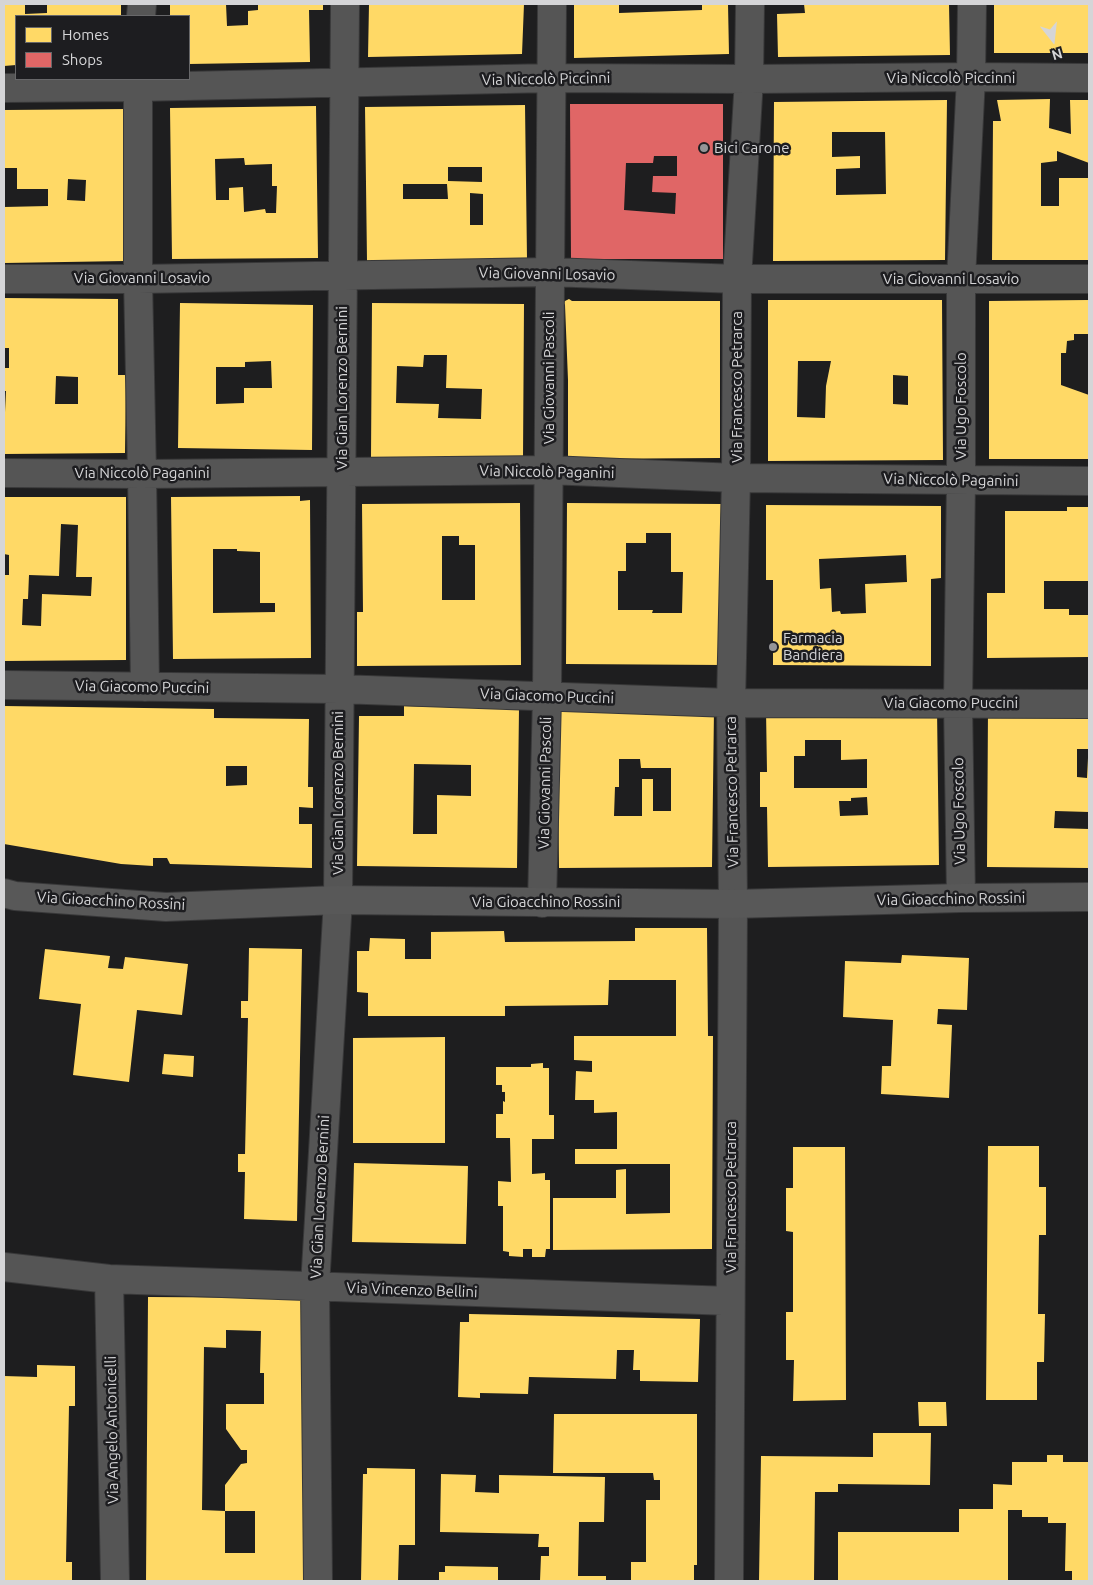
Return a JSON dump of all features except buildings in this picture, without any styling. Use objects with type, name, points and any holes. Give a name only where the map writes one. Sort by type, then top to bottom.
[{"type":"street","name":"Via Gian Lorenzo Bernini","points":[[318,1581],[315,1286],[338,900],[345,4]]},
{"type":"street","name":"Via Giovanni Pascoli","points":[[542,903],[547,696],[552,4]]},
{"type":"street","name":"Via Francesco Petrarca","points":[[729,1581],[733,904],[731,703],[736,478],[737,280],[749,79],[750,4]]},
{"type":"street","name":"Via Ugo Foscolo","points":[[961,898],[958,703],[961,279],[971,77],[972,4]]},
{"type":"street","name":"Via Niccolò Piccinni","points":[[4,88],[138,83],[344,83],[551,78],[1089,78]]},
{"type":"street","points":[[138,83],[138,279],[145,687]]},
{"type":"street","name":"Via Giovanni Losavio","points":[[4,279],[138,279],[550,272],[737,280],[1089,279]]},
{"type":"street","name":"Via Niccolò Paganini","points":[[4,473],[142,474],[549,470],[736,478],[1089,482]]},
{"type":"street","name":"Via Giacomo Puccini","points":[[4,685],[339,689],[731,703],[1089,704]]},
{"type":"street","name":"Via Gioacchino Rossini","points":[[4,893],[15,896],[166,907],[338,900],[733,904],[961,898],[1089,898]]},
{"type":"street","name":"Via Vincenzo Bellini","points":[[4,1267],[109,1279],[730,1301]]},
{"type":"street","name":"Via Angelo Antonicelli","points":[[109,1279],[115,1581]]},
{"type":"place","name":"Bici Carone","points":[[704,148]]},
{"type":"place","name":"Farmacia Bandiera","points":[[773,647]]}]
